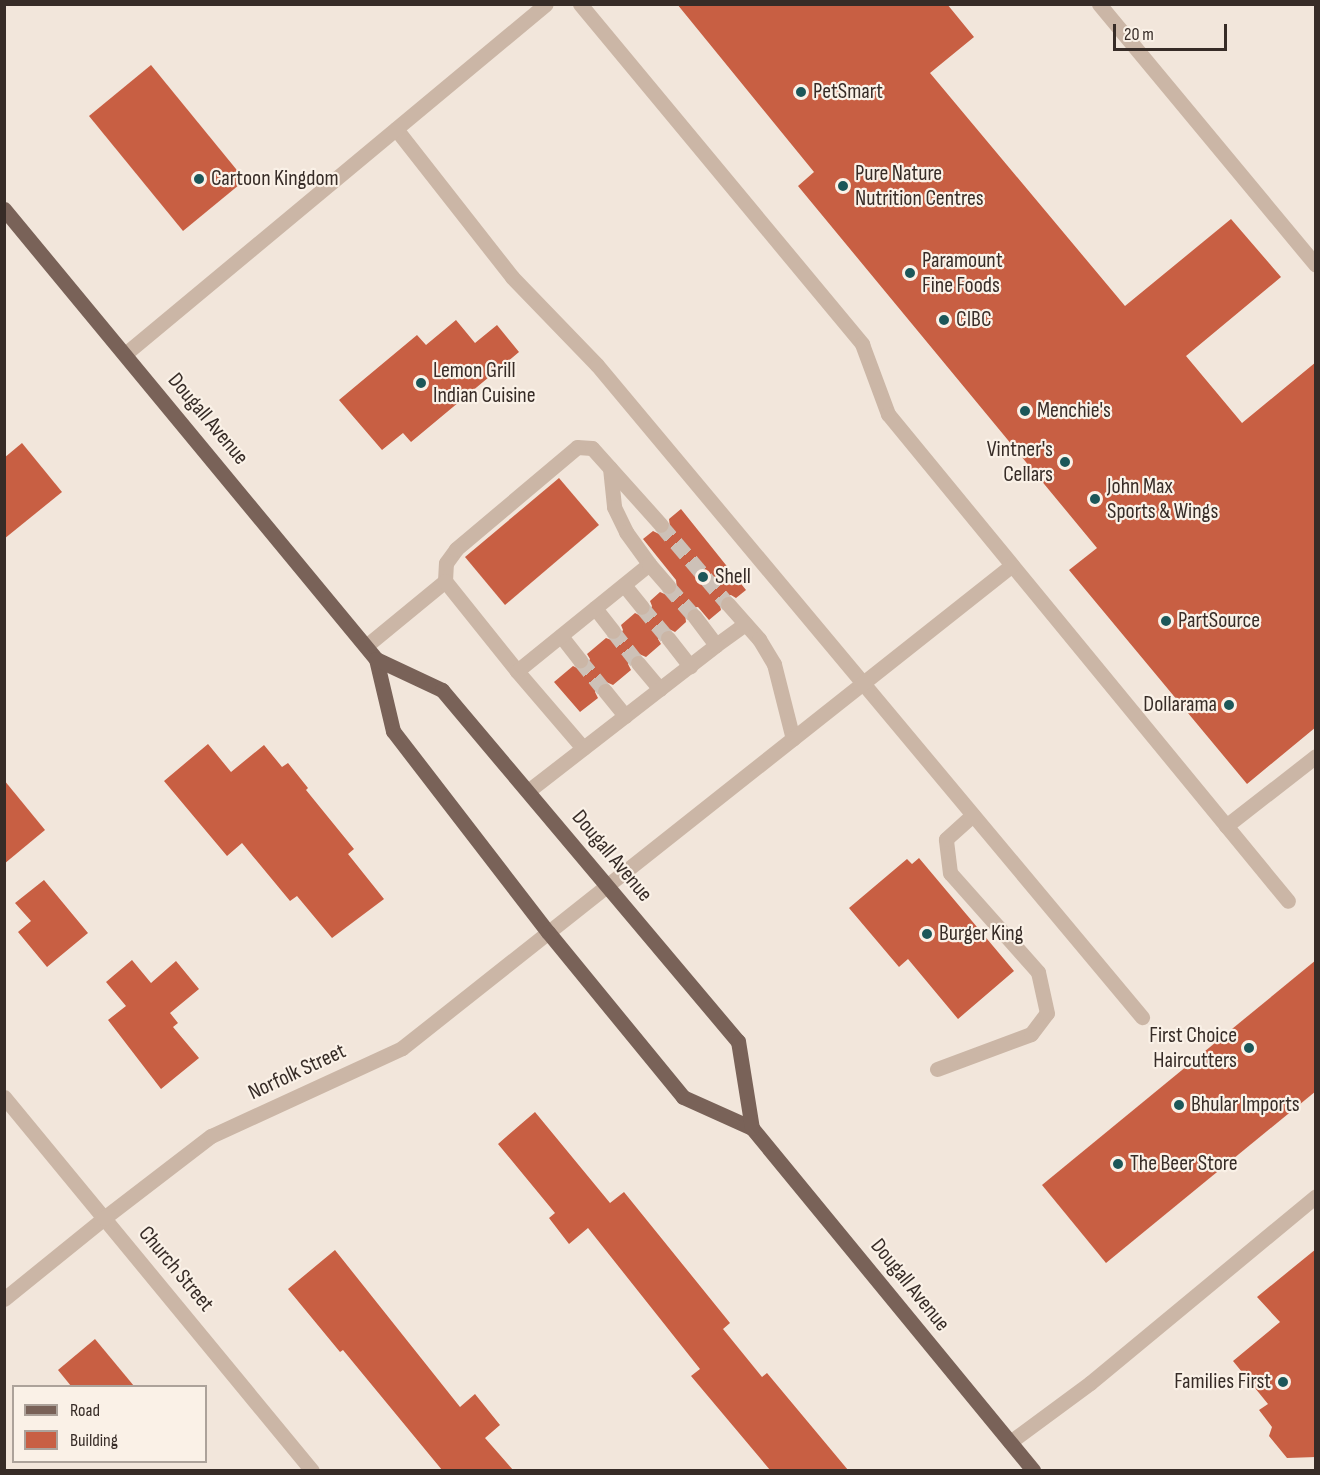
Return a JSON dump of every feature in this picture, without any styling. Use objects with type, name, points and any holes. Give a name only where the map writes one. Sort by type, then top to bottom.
[{"type":"main road","name":"Dougall Avenue","points":[[4,209],[376,659],[393,731],[548,932],[683,1097],[752,1128],[1033,1470]]},
{"type":"main road","name":"Dougall Avenue","points":[[376,659],[442,690],[738,1041],[752,1128]]},
{"type":"street","points":[[125,354],[546,4]]},
{"type":"street","points":[[580,4],[862,344],[888,414],[1288,901]]},
{"type":"street","points":[[1099,4],[1316,265]]},
{"type":"street","points":[[396,129],[512,277],[597,365],[1142,1017]]},
{"type":"street","points":[[583,748],[517,671],[445,581],[446,563],[456,549],[577,447],[592,447],[661,525]]},
{"type":"street","points":[[610,468],[614,507],[626,532],[668,586]]},
{"type":"street","points":[[517,671],[649,564]]},
{"type":"street","name":"Norfolk Street","points":[[4,1299],[211,1136],[402,1048],[1012,565]]},
{"type":"street","points":[[366,646],[445,581]]},
{"type":"street","points":[[624,585],[642,607]]},
{"type":"street","points":[[728,604],[759,639],[774,664],[793,739]]},
{"type":"street","points":[[595,608],[613,631]]},
{"type":"street","points":[[694,616],[716,645]]},
{"type":"street","points":[[528,791],[745,624]]},
{"type":"street","points":[[561,636],[580,660]]},
{"type":"street","points":[[668,638],[690,666]]},
{"type":"street","points":[[638,663],[660,689]]},
{"type":"street","points":[[605,691],[625,716]]},
{"type":"street","points":[[1226,826],[1316,756]]},
{"type":"street","points":[[937,1069],[1031,1034],[1047,1013],[1038,972],[950,873],[946,839],[973,815]]},
{"type":"street","name":"Church Street","points":[[4,1097],[312,1470]]},
{"type":"street","points":[[1010,1442],[1090,1383],[1316,1196]]},
{"type":"building","points":[[677,4],[947,4],[974,37],[930,73],[1125,306],[1231,219],[1281,277],[1186,356],[1242,423],[1316,362],[1316,727],[1247,784],[1069,570],[1097,548],[798,186],[814,172]]},
{"type":"building","points":[[151,65],[245,180],[183,231],[89,116]]},
{"type":"building","name":"Lemon Grill Indian Cuisine","points":[[456,320],[475,343],[497,325],[519,352],[411,442],[403,433],[382,450],[339,400],[417,335],[426,345]]},
{"type":"building","points":[[22,443],[62,492],[4,539],[4,458]]},
{"type":"building","points":[[559,478],[599,525],[505,605],[465,557]]},
{"type":"building","points":[[681,509],[746,590],[736,598],[731,595],[722,596],[719,601],[721,610],[709,620],[698,607],[689,608],[685,613],[686,622],[675,632],[667,628],[662,631],[658,639],[661,644],[646,657],[637,653],[631,656],[628,664],[631,670],[613,685],[604,681],[598,684],[595,692],[598,698],[580,712],[554,682],[573,666],[581,670],[586,667],[590,659],[587,654],[606,638],[614,641],[619,638],[623,630],[621,625],[635,613],[643,617],[649,614],[652,606],[650,601],[660,592],[669,596],[675,593],[676,580],[643,539],[653,531],[659,534],[667,533],[670,527],[669,519]]},
{"type":"building","points":[[208,744],[231,772],[264,745],[282,767],[288,763],[308,788],[306,790],[354,849],[348,854],[384,899],[332,938],[297,896],[290,901],[242,843],[227,856],[164,781]]},
{"type":"building","points":[[4,780],[45,830],[4,864]]},
{"type":"building","name":"Burger King","points":[[919,858],[1014,971],[958,1019],[908,959],[899,967],[849,908],[907,859],[912,864]]},
{"type":"building","points":[[44,880],[88,933],[47,967],[18,932],[31,921],[15,903]]},
{"type":"building","points":[[132,960],[151,983],[176,961],[199,989],[170,1013],[178,1023],[173,1027],[199,1058],[161,1089],[108,1020],[126,1006],[106,982]]},
{"type":"building","points":[[1316,960],[1316,1091],[1106,1263],[1042,1185]]},
{"type":"building","points":[[535,1112],[610,1203],[624,1192],[730,1323],[723,1329],[762,1377],[767,1373],[848,1470],[770,1470],[691,1376],[700,1369],[588,1228],[569,1244],[549,1218],[555,1213],[498,1144]]},
{"type":"building","name":"Families First","points":[[1316,1249],[1316,1457],[1287,1458],[1269,1436],[1272,1427],[1259,1410],[1268,1404],[1233,1361],[1280,1322],[1257,1297]]},
{"type":"building","points":[[335,1250],[460,1407],[475,1394],[500,1425],[485,1438],[513,1470],[442,1470],[343,1350],[340,1352],[288,1289]]},
{"type":"building","points":[[95,1339],[133,1385],[70,1385],[58,1370]]},
{"type":"tunnel","points":[[661,525],[728,604]]},
{"type":"tunnel","points":[[668,586],[694,616]]},
{"type":"tunnel","points":[[642,607],[668,638]]},
{"type":"tunnel","points":[[613,631],[638,663]]},
{"type":"tunnel","points":[[580,660],[605,691]]},
{"type":"place","name":"PetSmart","points":[[801,92]]},
{"type":"place","name":"Cartoon Kingdom","points":[[199,179]]},
{"type":"place","name":"Pure Nature Nutrition Centres","points":[[843,186]]},
{"type":"place","name":"Paramount Fine Foods","points":[[910,273]]},
{"type":"place","name":"CIBC","points":[[944,320]]},
{"type":"place","name":"Lemon Grill Indian Cuisine","points":[[421,383]]},
{"type":"place","name":"Menchie's","points":[[1025,411]]},
{"type":"place","name":"Vintner's Cellars","points":[[1065,462]]},
{"type":"place","name":"John Max Sports & Wings","points":[[1095,499]]},
{"type":"place","name":"Shell","points":[[703,577]]},
{"type":"place","name":"PartSource","points":[[1166,621]]},
{"type":"place","name":"Dollarama","points":[[1229,705]]},
{"type":"place","name":"Burger King","points":[[927,934]]},
{"type":"place","name":"First Choice Haircutters","points":[[1249,1048]]},
{"type":"place","name":"Bhular Imports","points":[[1179,1105]]},
{"type":"place","name":"The Beer Store","points":[[1118,1164]]},
{"type":"place","name":"Families First","points":[[1283,1382]]}]
